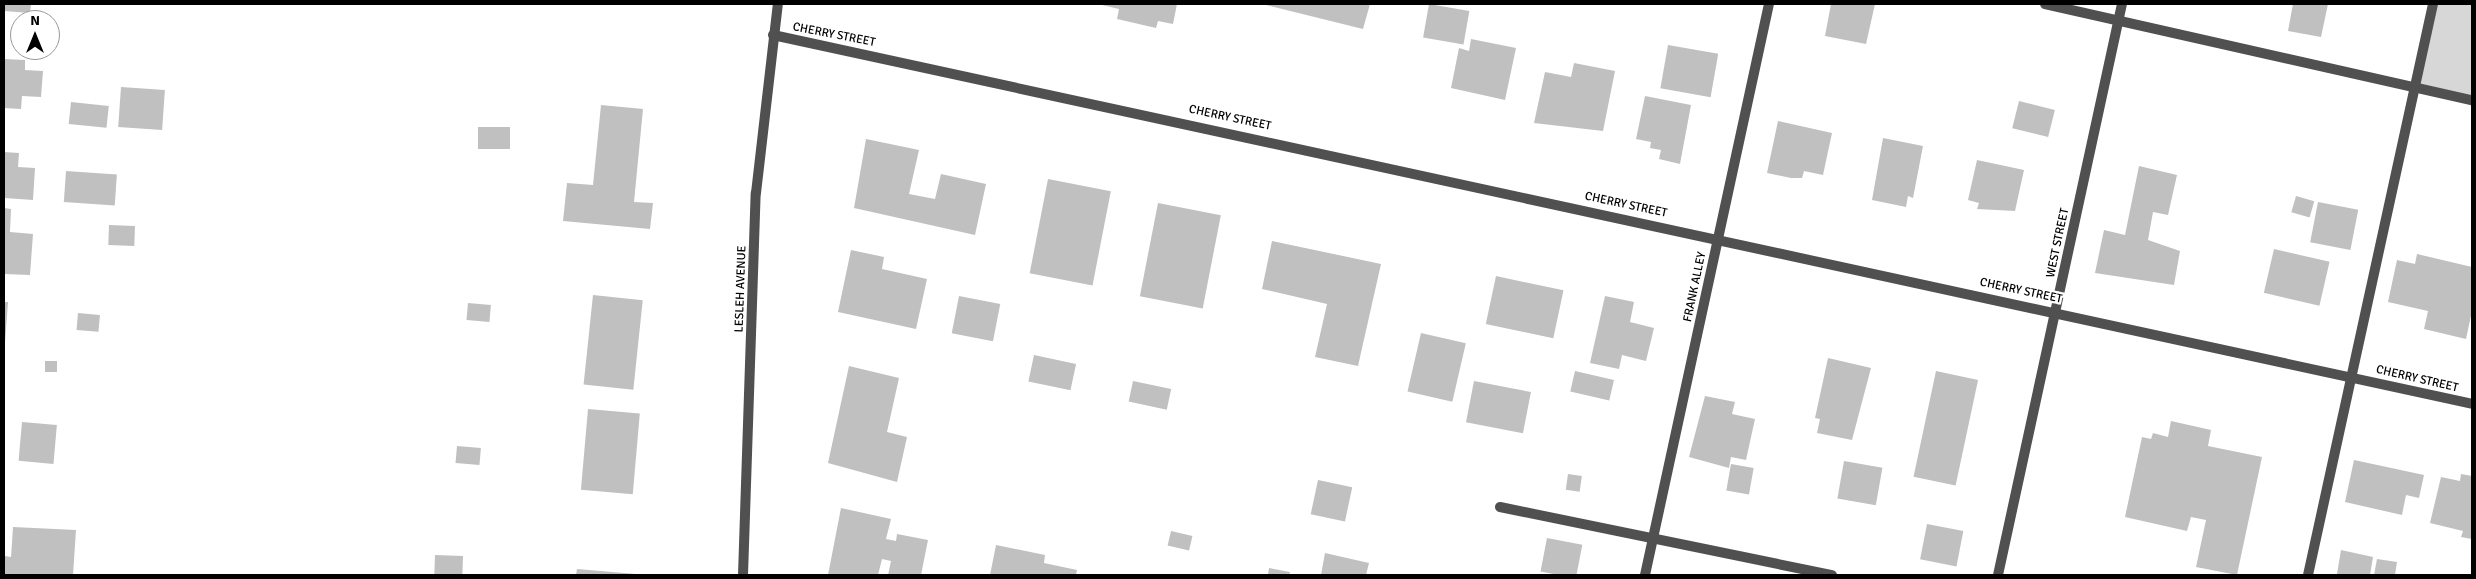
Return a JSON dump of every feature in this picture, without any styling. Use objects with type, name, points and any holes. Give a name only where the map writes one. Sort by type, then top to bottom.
[{"type":"street","name":"LESLEH AVENUE","points":[[743,575],[756,193],[778,4]]},
{"type":"street","name":"FRANK ALLEY","points":[[1645,575],[1769,4]]},
{"type":"street","points":[[2045,4],[2118,22],[2472,100]]},
{"type":"street","name":"WEST STREET","points":[[1998,575],[2122,4]]},
{"type":"street","points":[[2308,575],[2354,378],[2433,4]]},
{"type":"street","name":"CHERRY STREET","points":[[773,35],[1718,238],[2472,404]]},
{"type":"street","points":[[1500,507],[1653,540],[1832,575]]},
{"type":"shaded area","points":[[2433,4],[2472,4],[2472,100],[2415,88]]},
{"type":"building","points":[[4,4],[31,4],[30,10],[4,11]]},
{"type":"building","points":[[1098,4],[1177,4],[1173,24],[1158,21],[1156,28],[1117,19],[1119,9]]},
{"type":"building","points":[[1262,4],[1370,4],[1363,29]]},
{"type":"building","points":[[1429,4],[1469,11],[1463,45],[1423,37]]},
{"type":"building","points":[[1831,4],[1875,4],[1866,44],[1825,36]]},
{"type":"building","points":[[2293,4],[2328,4],[2321,37],[2288,31]]},
{"type":"building","points":[[1471,39],[1516,48],[1505,100],[1451,88],[1459,48],[1469,51]]},
{"type":"building","points":[[1668,45],[1718,54],[1711,97],[1660,88]]},
{"type":"building","points":[[4,59],[25,60],[25,70],[43,71],[41,97],[22,96],[21,109],[4,108]]},
{"type":"building","points":[[1574,63],[1615,71],[1603,131],[1534,123],[1545,72],[1571,77]]},
{"type":"building","points":[[121,87],[165,90],[162,130],[118,127]]},
{"type":"building","points":[[1645,96],[1691,105],[1680,164],[1659,159],[1661,150],[1650,148],[1651,142],[1636,139]]},
{"type":"building","points":[[2019,101],[2055,110],[2048,137],[2012,128]]},
{"type":"building","points":[[71,102],[109,106],[106,128],[69,124]]},
{"type":"building","points":[[601,105],[643,109],[634,202],[653,203],[650,229],[563,221],[567,183],[593,185]]},
{"type":"building","points":[[1778,121],[1832,133],[1823,175],[1804,171],[1802,178],[1791,178],[1767,173]]},
{"type":"building","points":[[478,127],[510,127],[510,149],[478,149]]},
{"type":"building","points":[[1883,138],[1923,146],[1913,198],[1908,196],[1906,207],[1872,200]]},
{"type":"building","points":[[866,139],[919,150],[909,194],[935,199],[941,174],[986,184],[975,235],[854,208]]},
{"type":"building","points":[[4,152],[19,153],[18,167],[35,168],[33,200],[4,198]]},
{"type":"building","points":[[1977,160],[2024,170],[2015,211],[1977,209],[1979,203],[1968,200]]},
{"type":"building","points":[[2139,166],[2177,175],[2168,215],[2153,212],[2148,240],[2180,251],[2174,285],[2095,273],[2104,230],[2125,235]]},
{"type":"building","points":[[66,171],[117,175],[115,205],[64,202]]},
{"type":"building","points":[[1048,179],[1111,191],[1093,285],[1030,273]]},
{"type":"building","points":[[2296,196],[2314,201],[2310,218],[2291,212]]},
{"type":"building","points":[[2318,202],[2358,210],[2350,250],[2310,242]]},
{"type":"building","points":[[1158,203],[1221,215],[1203,308],[1140,296]]},
{"type":"building","points":[[4,208],[11,209],[10,232],[33,234],[30,275],[4,274]]},
{"type":"building","points":[[109,225],[135,226],[134,246],[108,245]]},
{"type":"building","points":[[1272,241],[1381,264],[1358,366],[1315,357],[1327,304],[1262,289]]},
{"type":"building","points":[[2274,249],[2330,262],[2319,306],[2264,293]]},
{"type":"building","points":[[851,250],[884,257],[882,269],[927,279],[916,329],[838,312]]},
{"type":"building","points":[[2417,254],[2472,267],[2472,311],[2466,339],[2424,329],[2428,311],[2388,302],[2397,260],[2415,264]]},
{"type":"building","points":[[1496,276],[1563,290],[1553,338],[1486,324]]},
{"type":"building","points":[[593,295],[643,300],[633,390],[584,385]]},
{"type":"building","points":[[959,296],[1000,304],[993,341],[952,333]]},
{"type":"building","points":[[1605,296],[1634,302],[1630,322],[1654,328],[1646,361],[1622,355],[1619,369],[1590,363]]},
{"type":"building","points":[[4,302],[8,302],[5,342],[4,342]]},
{"type":"building","points":[[468,303],[491,305],[489,322],[467,320]]},
{"type":"building","points":[[78,313],[100,315],[98,332],[77,330]]},
{"type":"building","points":[[1421,333],[1466,343],[1452,402],[1408,391]]},
{"type":"building","points":[[1034,355],[1076,364],[1070,390],[1028,381]]},
{"type":"building","points":[[1828,358],[1871,368],[1852,440],[1817,433],[1820,419],[1815,418]]},
{"type":"building","points":[[45,361],[57,361],[57,372],[45,372]]},
{"type":"building","points":[[849,366],[899,378],[887,432],[907,437],[897,482],[828,463]]},
{"type":"building","points":[[1575,371],[1614,380],[1609,400],[1570,391]]},
{"type":"building","points":[[1936,371],[1978,380],[1956,486],[1914,477]]},
{"type":"building","points":[[1133,381],[1171,389],[1167,410],[1129,402]]},
{"type":"building","points":[[1474,381],[1531,392],[1523,433],[1466,422]]},
{"type":"building","points":[[1705,396],[1735,402],[1732,414],[1755,419],[1746,460],[1731,457],[1729,468],[1689,457]]},
{"type":"building","points":[[588,409],[640,414],[633,494],[581,490]]},
{"type":"building","points":[[2171,421],[2211,430],[2208,446],[2262,457],[2237,575],[2196,567],[2206,520],[2191,517],[2187,531],[2125,517],[2142,437],[2151,439],[2153,433],[2168,437]]},
{"type":"building","points":[[22,422],[57,425],[53,464],[19,461]]},
{"type":"building","points":[[457,446],[481,448],[479,465],[456,463]]},
{"type":"building","points":[[2354,460],[2424,475],[2419,498],[2406,495],[2402,515],[2345,502]]},
{"type":"building","points":[[1844,461],[1882,468],[1876,505],[1837,498]]},
{"type":"building","points":[[1731,464],[1754,468],[1749,495],[1726,491]]},
{"type":"building","points":[[1568,474],[1582,476],[1580,492],[1566,490]]},
{"type":"building","points":[[2461,474],[2472,476],[2472,539],[2461,537],[2463,531],[2430,523],[2441,477],[2460,481]]},
{"type":"building","points":[[1318,480],[1352,487],[1345,522],[1311,514]]},
{"type":"building","points":[[841,508],[891,519],[886,539],[896,541],[897,534],[928,540],[921,575],[888,575],[891,561],[882,559],[878,575],[828,575]]},
{"type":"building","points":[[1927,524],[1963,531],[1956,566],[1920,559]]},
{"type":"building","points":[[13,527],[76,530],[73,575],[4,575],[5,556],[11,557]]},
{"type":"building","points":[[1171,531],[1192,536],[1189,551],[1168,546]]},
{"type":"building","points":[[1547,538],[1582,545],[1576,575],[1559,575],[1541,571]]},
{"type":"building","points":[[996,545],[1045,555],[1044,563],[1077,570],[1076,575],[990,575]]},
{"type":"building","points":[[2341,550],[2373,557],[2370,575],[2337,574]]},
{"type":"building","points":[[1325,553],[1369,563],[1366,575],[1321,575]]},
{"type":"building","points":[[435,555],[463,556],[462,575],[434,575]]},
{"type":"building","points":[[2377,559],[2397,562],[2395,575],[2374,575]]},
{"type":"building","points":[[1269,568],[1290,572],[1289,575],[1268,575]]},
{"type":"building","points":[[577,569],[636,574],[636,575],[576,575]]}]
